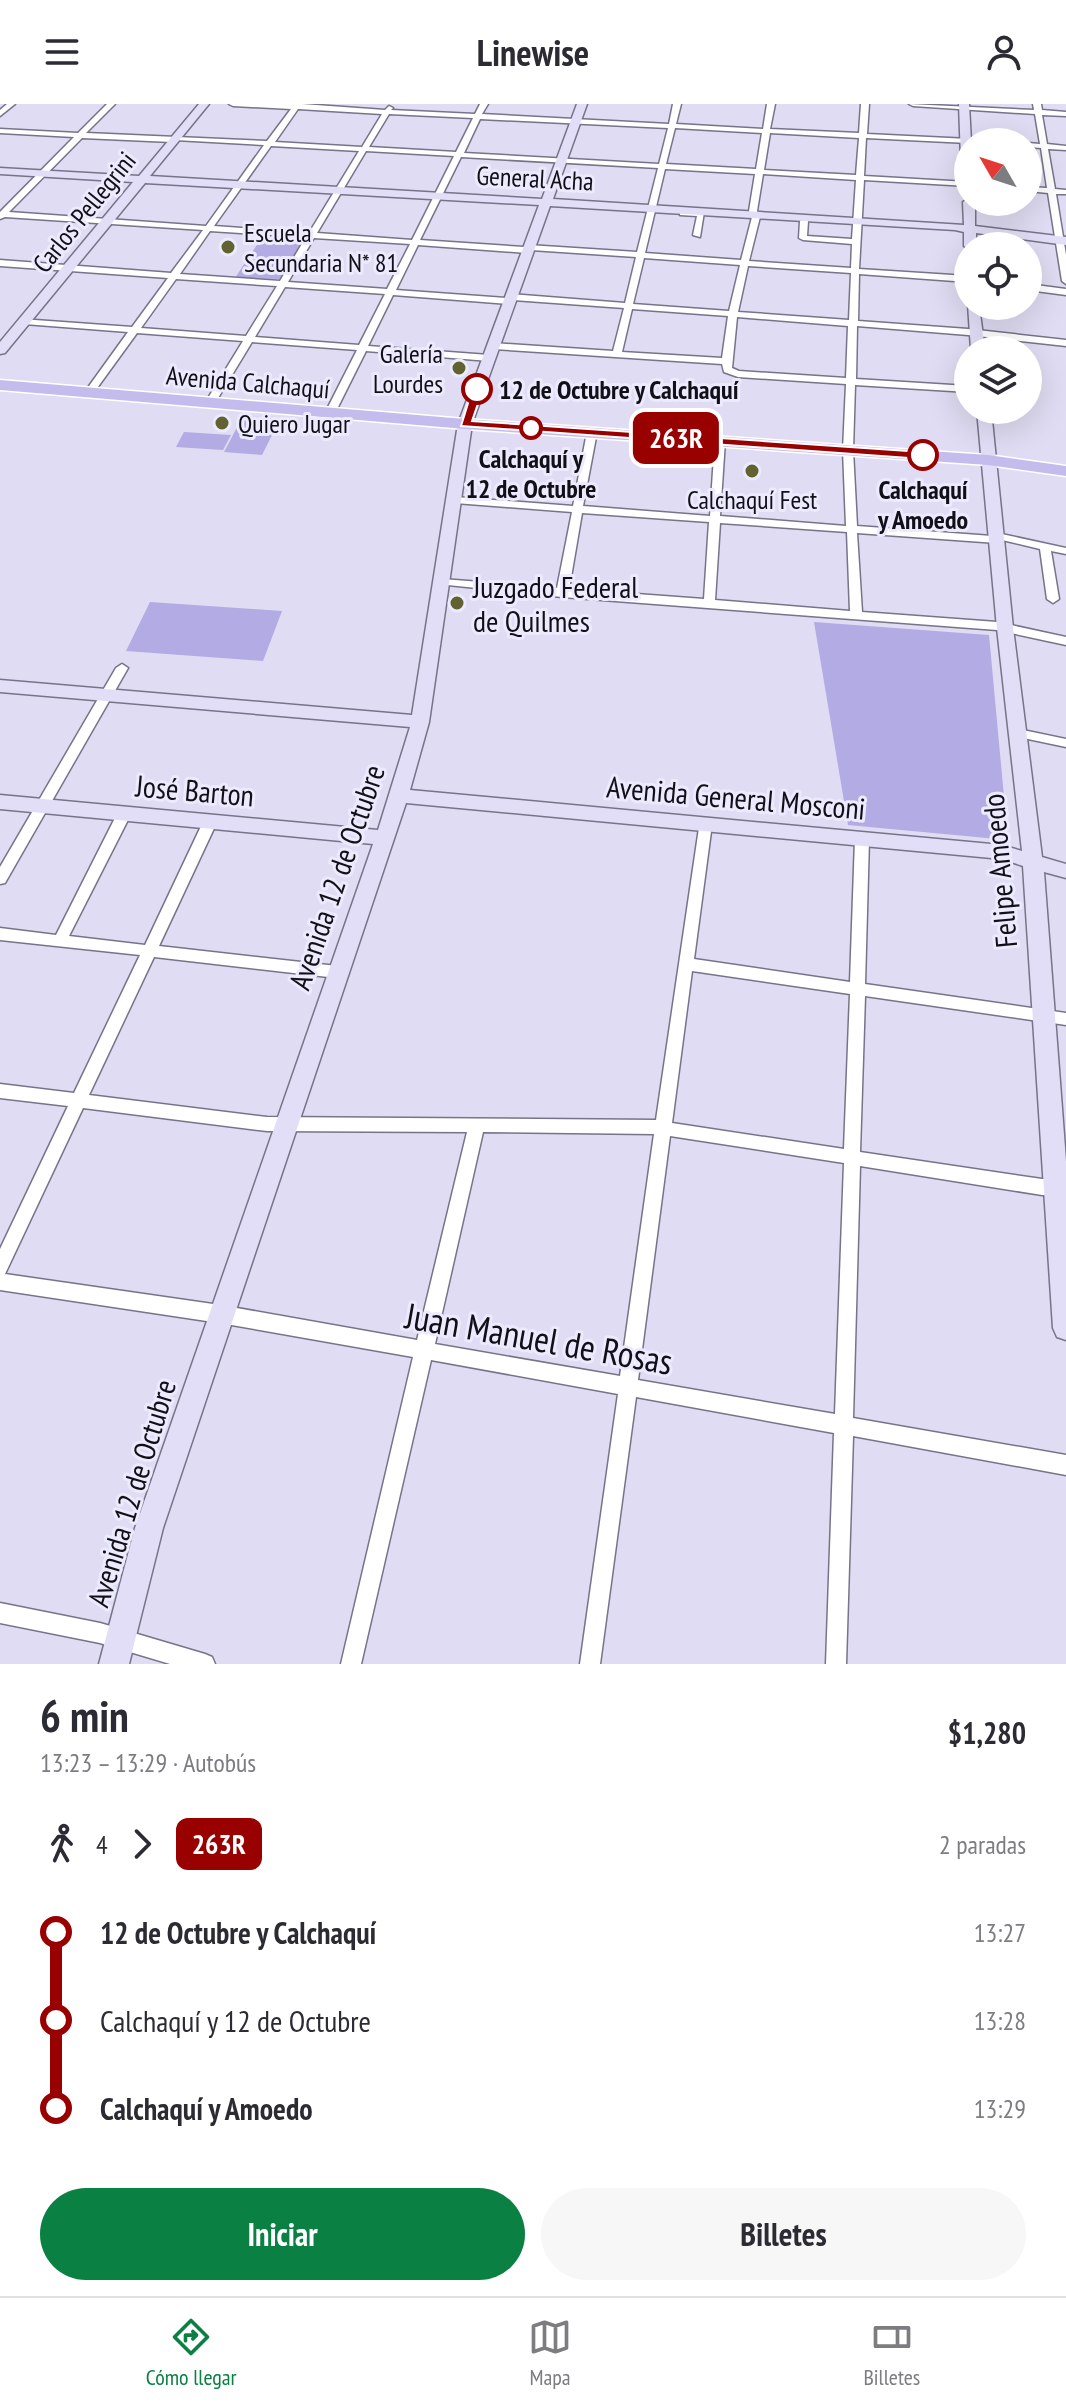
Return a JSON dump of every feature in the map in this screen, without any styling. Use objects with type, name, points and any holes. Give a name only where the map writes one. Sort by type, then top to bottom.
[{"type":"main road","name":"Carlos Pellegrini","points":[[0,350],[204,104]]},
{"type":"main road","name":"Avenida 12 de Octubre","points":[[114,1664],[149,1528],[399,796],[420,722],[465,424],[582,104]]},
{"type":"main road","points":[[964,105],[965,128]]},
{"type":"main road","name":"General Acha","points":[[0,171],[857,220],[970,229],[1062,241]]},
{"type":"main road","points":[[970,216],[970,229]]},
{"type":"main road","points":[[974,320],[976,336]]},
{"type":"main road","name":"Avenida Calchaquí","points":[[0,385],[92,389],[332,409],[465,424],[988,460],[1066,471]]},
{"type":"main road","name":"Felipe Amoedo","points":[[985,424],[1005,628],[1033,861],[1041,1014],[1061,1187],[1066,1328]]},
{"type":"main road","points":[[0,686],[420,722]]},
{"type":"main road","name":"Avenida General Mosconi","points":[[399,796],[1002,852],[1066,871]]},
{"type":"main road","name":"José Barton","points":[[0,802],[385,838]]},
{"type":"street","points":[[0,114],[11,104]]},
{"type":"street","points":[[1,215],[111,104]]},
{"type":"street","points":[[233,104],[389,108],[478,117],[954,140]]},
{"type":"street","points":[[332,409],[484,104]]},
{"type":"street","points":[[617,354],[677,104]]},
{"type":"street","points":[[771,104],[755,214],[726,361],[727,370],[733,373],[954,388]]},
{"type":"street","points":[[856,616],[848,450],[865,104]]},
{"type":"street","points":[[913,104],[1037,108],[1066,114]]},
{"type":"street","points":[[92,389],[297,106]]},
{"type":"street","points":[[212,399],[389,108]]},
{"type":"street","points":[[1037,108],[1050,191],[1062,241],[1066,281]]},
{"type":"street","points":[[0,131],[561,159],[954,184]]},
{"type":"street","points":[[1043,146],[1066,148]]},
{"type":"street","points":[[1042,190],[1066,192]]},
{"type":"street","points":[[675,209],[674,213],[701,214],[697,235]]},
{"type":"street","points":[[1,215],[954,278]]},
{"type":"street","points":[[804,221],[803,238],[856,242]]},
{"type":"street","points":[[0,263],[853,323],[1066,343]]},
{"type":"street","points":[[1042,289],[1066,292]]},
{"type":"street","points":[[24,321],[365,348],[617,354],[726,361]]},
{"type":"street","points":[[562,593],[592,432]]},
{"type":"street","points":[[709,604],[720,441]]},
{"type":"street","points":[[455,500],[997,538],[1066,551]]},
{"type":"street","points":[[1045,546],[1053,599]]},
{"type":"street","points":[[442,582],[1005,628],[1066,641]]},
{"type":"street","points":[[0,879],[122,668]]},
{"type":"street","points":[[1018,733],[1066,743]]},
{"type":"street","points":[[60,940],[124,814]]},
{"type":"street","points":[[0,1268],[210,822]]},
{"type":"street","points":[[590,1664],[705,824]]},
{"type":"street","points":[[836,1664],[862,839]]},
{"type":"street","points":[[0,934],[337,972]]},
{"type":"street","points":[[686,964],[1066,1019]]},
{"type":"street","points":[[0,1091],[267,1124],[627,1125],[663,1128],[1061,1187]]},
{"type":"street","points":[[351,1664],[477,1124]]},
{"type":"street","name":"Juan Manuel de Rosas","points":[[0,1282],[220,1314],[1066,1465]]},
{"type":"street","points":[[0,1613],[121,1639],[205,1664]]},
{"type":"shaded area","points":[[264,234],[306,237],[280,279],[235,278]]},
{"type":"shaded area","points":[[243,416],[280,419],[262,455],[224,452]]},
{"type":"shaded area","points":[[184,432],[231,435],[223,450],[176,447]]},
{"type":"shaded area","points":[[150,602],[282,611],[263,661],[126,651]]},
{"type":"shaded area","points":[[814,622],[989,635],[1008,840],[848,825]]},
{"type":"bus line","name":"263R","points":[[477,389],[465,424],[923,455]]},
{"type":"place","name":"Escuela Secundaria N* 81","points":[[228,247]]},
{"type":"place","name":"Galería Lourdes","points":[[459,368]]},
{"type":"place","name":"12 de Octubre y Calchaquí","points":[[477,389]]},
{"type":"place","name":"Quiero Jugar","points":[[222,423]]},
{"type":"place","name":"Calchaquí y 12 de Octubre","points":[[531,428]]},
{"type":"place","name":"Calchaquí y Amoedo","points":[[923,455]]},
{"type":"place","name":"Calchaquí Fest","points":[[752,471]]},
{"type":"place","name":"Juzgado Federal de Quilmes","points":[[457,603]]}]
